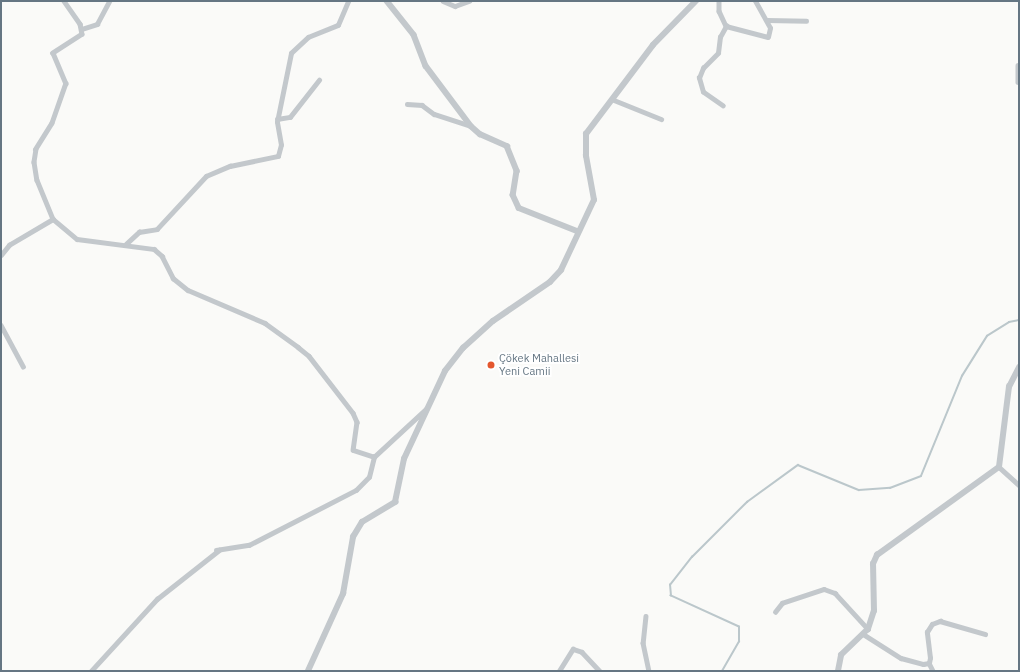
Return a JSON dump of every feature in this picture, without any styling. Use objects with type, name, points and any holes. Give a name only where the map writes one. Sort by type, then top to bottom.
[{"type":"street","points":[[64,1],[82,30]]},
{"type":"street","points":[[109,1],[97,24],[82,30],[78,36],[53,54],[66,83],[52,123],[36,149],[37,180],[53,219],[77,238],[154,249],[162,256],[173,278],[188,290],[265,323],[309,356],[353,413],[357,422],[353,450],[374,457]]},
{"type":"street","points":[[126,244],[139,232],[157,229],[206,176],[230,166],[278,156],[281,145],[277,118],[291,53],[308,38],[338,25],[348,1]]},
{"type":"street","points":[[387,1],[414,35],[426,66],[471,126],[480,134],[507,146],[516,171],[513,195],[519,208],[577,231]]},
{"type":"street","points":[[443,1],[455,6],[469,1]]},
{"type":"street","points":[[308,671],[344,594],[353,537],[362,522],[396,502],[404,458],[426,408],[445,371],[463,348],[561,270],[577,231],[594,200],[586,156],[586,134],[614,100],[653,45],[696,1]]},
{"type":"street","points":[[719,1],[726,26],[720,36],[718,53],[703,68],[699,78],[702,92],[723,106]]},
{"type":"street","points":[[726,26],[768,37],[770,34],[766,20],[755,1]]},
{"type":"street","points":[[766,20],[806,21]]},
{"type":"street","points":[[1019,66],[1019,82]]},
{"type":"street","points":[[277,118],[290,117],[319,80]]},
{"type":"street","points":[[614,100],[661,119]]},
{"type":"street","points":[[407,104],[422,105],[434,114],[471,126]]},
{"type":"street","points":[[1,254],[9,245],[53,219]]},
{"type":"street","points":[[1,325],[23,366]]},
{"type":"street","points":[[838,671],[841,655],[868,629],[874,612],[873,564],[877,555],[999,467],[1009,387],[1019,367]]},
{"type":"street","points":[[91,671],[157,599],[217,550],[249,544],[338,500],[369,477],[374,457],[426,408]]},
{"type":"street","points":[[999,467],[1019,485]]},
{"type":"street","points":[[775,612],[782,603],[824,588],[835,593],[868,629]]},
{"type":"street","points":[[646,616],[644,652],[649,671]]},
{"type":"street","points":[[932,671],[929,663],[932,650],[927,632],[932,624],[940,621],[985,634]]},
{"type":"street","points":[[864,634],[901,658],[929,663]]},
{"type":"street","points":[[559,671],[573,649],[597,666],[600,671]]},
{"type":"street","points":[[595,671],[597,666]]},
{"type":"waterway","points":[[722,671],[739,642],[739,627],[671,596],[670,585],[692,557],[747,502],[798,465],[859,490],[890,488],[921,476],[962,376],[987,336],[1009,322],[1019,320]]},
{"type":"place","name":"Çökek Mahallesi Yeni Camii","points":[[491,365]]}]
